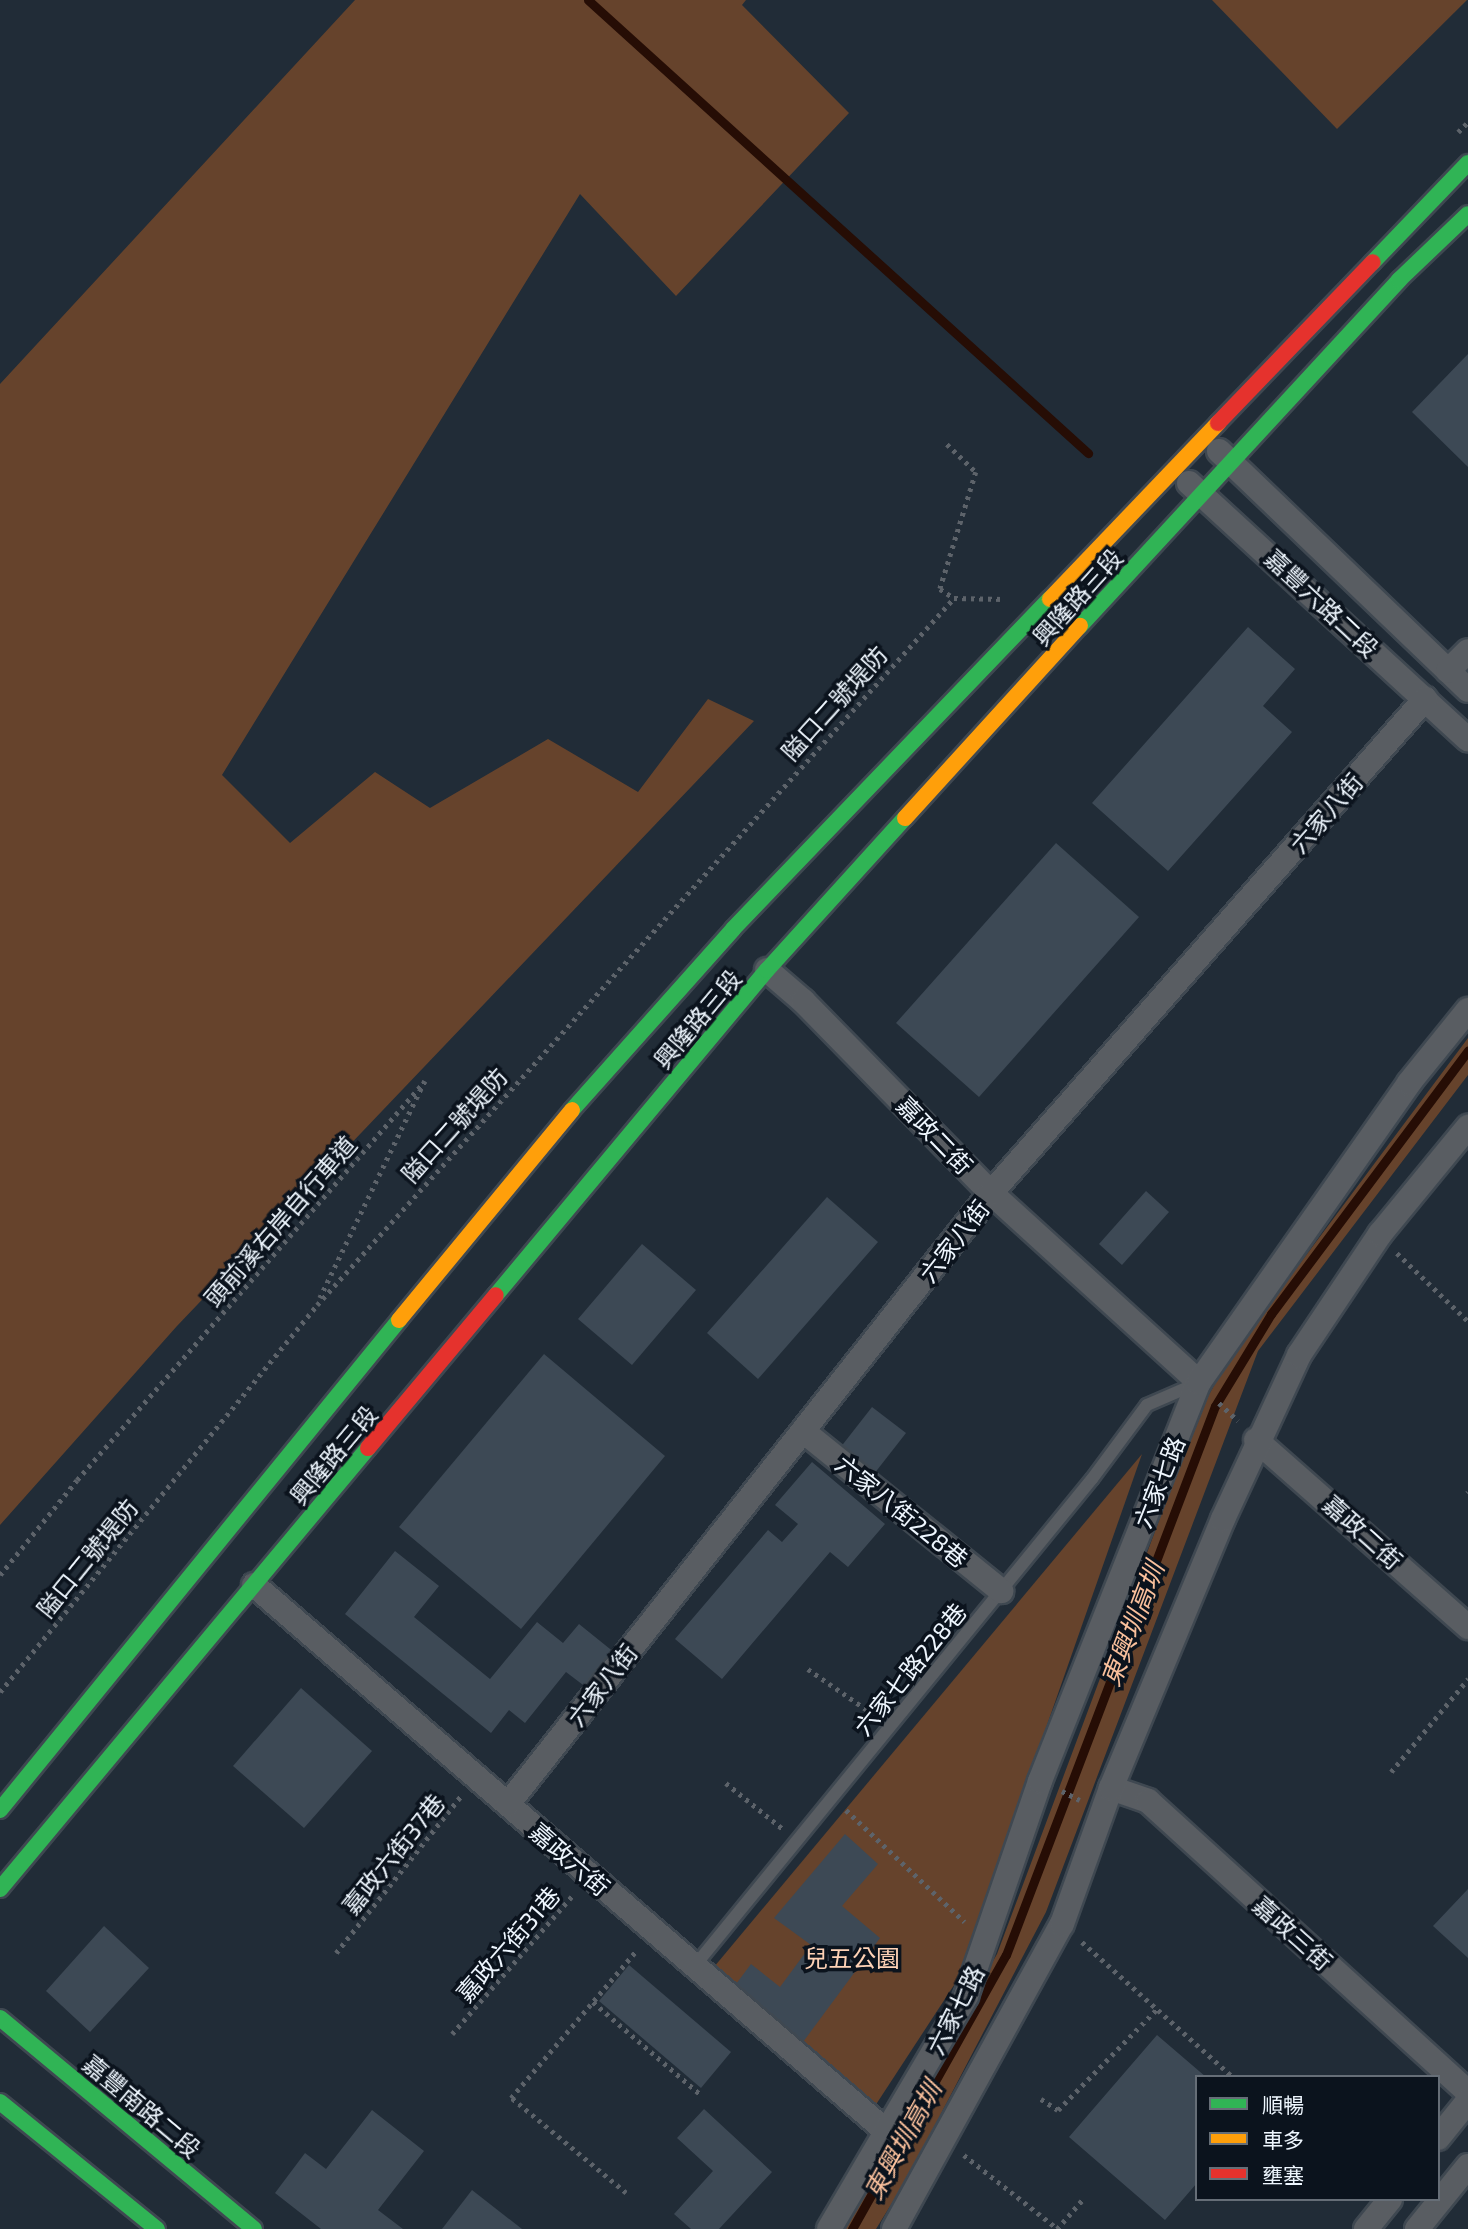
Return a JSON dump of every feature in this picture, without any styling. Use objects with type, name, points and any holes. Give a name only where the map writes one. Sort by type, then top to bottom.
[{"type":"street","name":"興隆路三段","points":[[0,1810],[547,1139],[733,929],[1468,163]]},
{"type":"street","name":"興隆路三段","points":[[0,1889],[767,970],[1228,463],[1399,280],[1468,214]]},
{"type":"street","name":"嘉豐六路二段","points":[[1207,435],[1228,463],[1468,690]]},
{"type":"street","name":"嘉豐六路二段","points":[[1173,468],[1468,740]]},
{"type":"street","points":[[1448,671],[1468,651]]},
{"type":"street","name":"六家八街","points":[[508,1804],[992,1193],[1426,699]]},
{"type":"street","name":"嘉政二街","points":[[767,970],[803,1001],[992,1193],[1199,1382]]},
{"type":"street","name":"六家七路","points":[[829,2229],[966,1996],[987,1942],[1040,1781],[1199,1382],[1409,1083],[1468,1010]]},
{"type":"street","points":[[894,2229],[1062,1924],[1107,1799],[1256,1440],[1299,1355],[1380,1234],[1468,1127]]},
{"type":"street","name":"六家八街228巷","points":[[803,1431],[1001,1591]]},
{"type":"street","name":"嘉政二街","points":[[1256,1440],[1468,1627]]},
{"type":"street","name":"嘉政六街","points":[[254,1584],[477,1776],[693,1968],[887,2132]]},
{"type":"street","name":"嘉政三街","points":[[1107,1799],[1148,1801],[1468,2092]]},
{"type":"street","name":"嘉豐南路二段","points":[[0,2018],[254,2229]]},
{"type":"street","points":[[1440,2136],[1468,2101]]},
{"type":"street","points":[[0,2102],[157,2229]]},
{"type":"street","points":[[1440,2201],[1468,2166]]},
{"type":"street","points":[[1366,2229],[1388,2201]]},
{"type":"street","points":[[1417,2229],[1440,2201]]},
{"type":"lane","name":"六家七路228巷","points":[[693,1968],[1001,1591],[1147,1405],[1199,1382]]},
{"type":"path","points":[[947,444],[976,472],[940,589],[954,598],[1004,599]]},
{"type":"path","name":"隘口二號堤防","points":[[0,1692],[317,1305],[954,598]]},
{"type":"path","name":"頭前溪右岸自行車道","points":[[0,1575],[77,1480],[425,1081],[317,1305]]},
{"type":"path","points":[[1380,1234],[1468,1321]]},
{"type":"path","points":[[1199,1382],[1256,1440]]},
{"type":"path","points":[[808,1669],[891,1727]]},
{"type":"path","points":[[1391,1772],[1468,1679]]},
{"type":"path","name":"嘉政六街37巷","points":[[336,1953],[477,1776]]},
{"type":"path","points":[[1040,1781],[1107,1799]]},
{"type":"path","points":[[726,1783],[798,1840]]},
{"type":"path","points":[[833,1797],[987,1942]]},
{"type":"path","name":"嘉政六街31巷","points":[[452,2034],[590,1876]]},
{"type":"path","points":[[1062,1924],[1231,2075]]},
{"type":"path","points":[[626,2193],[511,2098],[653,1932]]},
{"type":"path","points":[[593,2002],[700,2094]]},
{"type":"path","points":[[1041,2099],[1058,2110],[1157,2009]]},
{"type":"path","points":[[944,2140],[1058,2229],[1082,2200]]},
{"type":"green space","points":[[355,0],[746,0],[742,5],[849,113],[676,296],[580,194],[222,775],[290,843],[375,772],[430,808],[548,739],[638,792],[708,699],[754,721],[177,1326],[0,1525],[0,384]]},
{"type":"green space","points":[[1212,0],[1467,0],[1337,129]]},
{"type":"green space","points":[[1468,1038],[1468,1075],[1258,1351],[1046,1912],[908,2177],[876,2229],[840,2229],[997,1954],[1200,1411],[1228,1360]]},
{"type":"green space","name":"兒五公園","points":[[1142,1454],[958,1979],[875,2106],[709,1973]]},
{"type":"building","points":[[1468,354],[1468,467],[1412,412]]},
{"type":"building","points":[[1248,627],[1295,669],[1263,706],[1292,732],[1168,871],[1092,803]]},
{"type":"building","points":[[1056,843],[1139,917],[979,1097],[896,1023]]},
{"type":"building","points":[[1146,1191],[1169,1212],[1122,1265],[1099,1244]]},
{"type":"building","points":[[827,1197],[878,1242],[758,1379],[707,1333]]},
{"type":"building","points":[[642,1244],[696,1290],[632,1365],[578,1319]]},
{"type":"building","points":[[544,1354],[665,1456],[521,1629],[399,1527]]},
{"type":"building","points":[[872,1407],[906,1433],[874,1474],[840,1448]]},
{"type":"building","points":[[812,1462],[885,1524],[848,1567],[830,1552],[722,1679],[675,1639],[768,1530],[782,1542],[798,1524],[775,1505]]},
{"type":"building","points":[[395,1551],[439,1586],[414,1617],[490,1679],[537,1622],[563,1643],[579,1624],[615,1653],[587,1688],[566,1672],[525,1723],[509,1710],[491,1733],[345,1614]]},
{"type":"building","points":[[301,1688],[372,1751],[304,1828],[233,1766]]},
{"type":"building","points":[[845,1834],[878,1864],[842,1906],[880,1938],[803,2042],[733,1988],[751,1964],[780,1987],[811,1945],[774,1918]]},
{"type":"building","points":[[1468,1889],[1468,1958],[1433,1926]]},
{"type":"building","points":[[104,1926],[149,1968],[90,2032],[46,1991]]},
{"type":"building","points":[[629,1965],[731,2052],[701,2088],[599,2001]]},
{"type":"building","points":[[1157,2035],[1204,2075],[1195,2075],[1195,2185],[1165,2220],[1069,2137]]},
{"type":"building","points":[[704,2109],[772,2172],[719,2229],[691,2229],[674,2214],[713,2171],[677,2138]]},
{"type":"building","points":[[372,2110],[424,2151],[378,2210],[403,2229],[321,2229],[275,2193],[305,2153],[326,2169]]},
{"type":"building","points":[[472,2190],[522,2229],[442,2229]]},
{"type":"waterway","points":[[588,0],[1088,453]]},
{"type":"waterway","name":"東興圳高圳","points":[[852,2229],[1006,1955],[1215,1406],[1271,1314],[1468,1051]]},
{"type":"traffic: fast","points":[[1373,262],[1468,163]]},
{"type":"traffic: fast","points":[[1080,626],[1399,280],[1468,214]]},
{"type":"traffic: fast","points":[[572,1110],[733,929],[1050,599]]},
{"type":"traffic: fast","points":[[496,1295],[767,970],[905,818]]},
{"type":"traffic: fast","points":[[0,1810],[399,1320]]},
{"type":"traffic: fast","points":[[0,1889],[368,1448]]},
{"type":"traffic: fast","points":[[0,2018],[254,2229]]},
{"type":"traffic: fast","points":[[0,2102],[157,2229]]},
{"type":"traffic: slow","points":[[1050,599],[1218,423]]},
{"type":"traffic: slow","points":[[905,818],[1080,626]]},
{"type":"traffic: slow","points":[[399,1320],[572,1110]]},
{"type":"traffic: jam","points":[[1218,423],[1373,262]]},
{"type":"traffic: jam","points":[[368,1448],[496,1295]]}]
